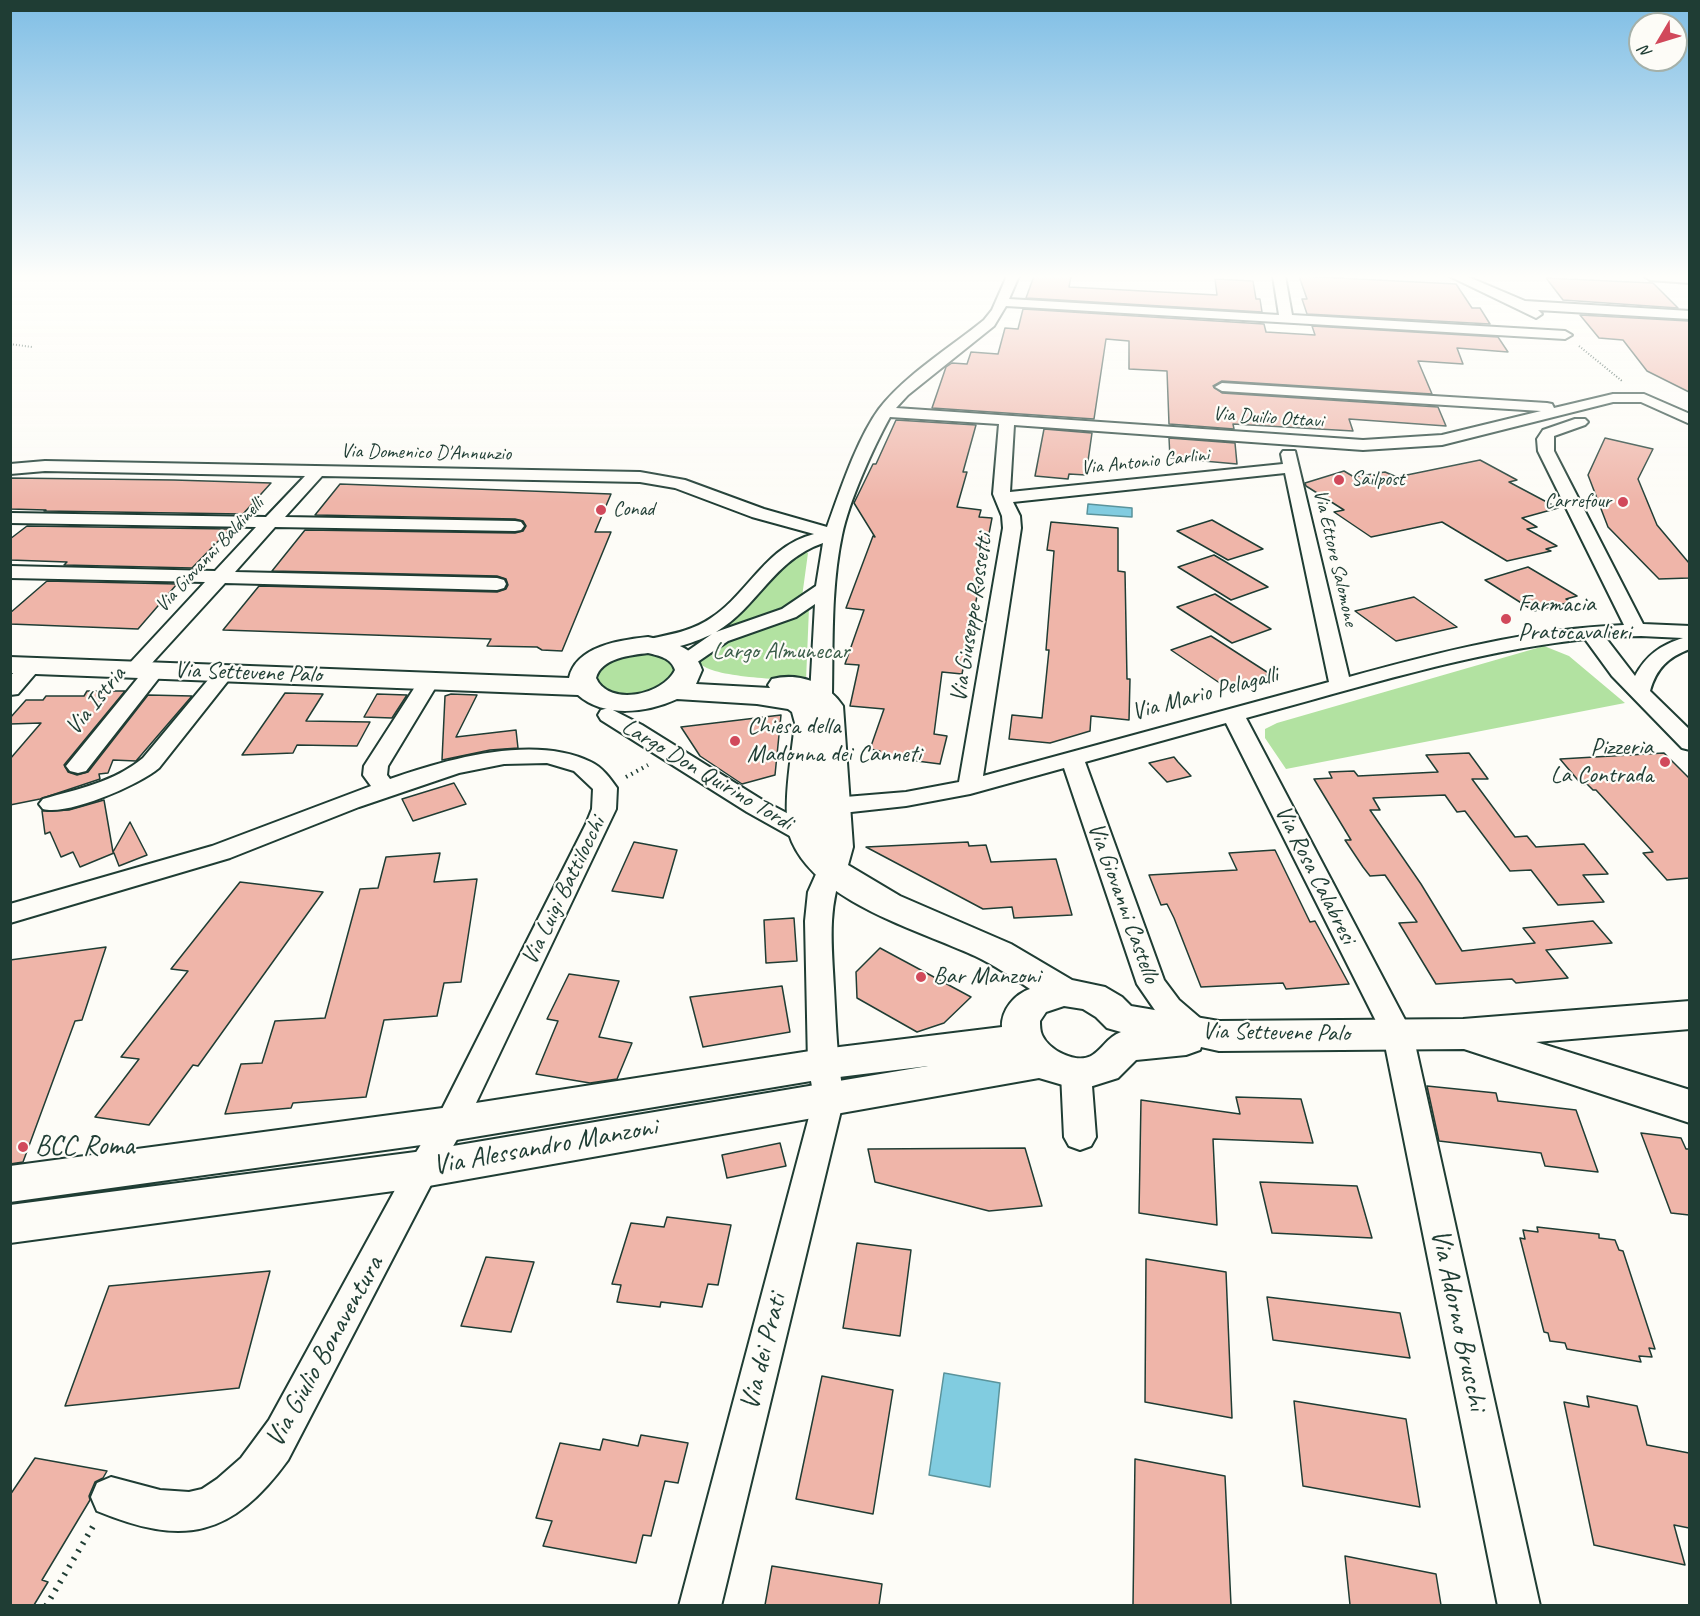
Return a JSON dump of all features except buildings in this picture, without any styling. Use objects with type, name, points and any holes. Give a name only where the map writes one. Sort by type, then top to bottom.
[{"type":"street","points":[[821,695],[825,588],[833,534],[853,480],[885,412],[903,392],[954,351]]},
{"type":"street","points":[[1222,387],[1573,409],[1584,415],[1585,419],[1548,433],[1545,439],[1546,451],[1636,629]]},
{"type":"street","name":"Via Duilio Ottavi","points":[[885,412],[1363,445],[1424,442],[1573,409],[1606,398],[1644,398]]},
{"type":"street","points":[[1644,398],[1689,420]]},
{"type":"street","name":"Via Giuseppe Rossetti","points":[[970,787],[1012,532],[1011,516],[1002,498],[1007,422]]},
{"type":"street","name":"Via Ettore Salomone","points":[[1287,440],[1291,468],[1340,685]]},
{"type":"street","name":"Via Domenico D'Annunzio","points":[[10,469],[45,466],[640,477],[679,484],[758,513],[833,534]]},
{"type":"street","name":"Via Antonio Carlini","points":[[1002,498],[1291,468]]},
{"type":"street","name":"Via Giovanni Baldinelli","points":[[146,669],[219,578],[318,471]]},
{"type":"street","points":[[10,518],[515,526]]},
{"type":"street","points":[[825,588],[789,613],[721,638],[683,674],[646,702],[621,702],[603,698],[587,687],[584,675],[595,660],[616,649],[684,638],[716,625],[727,616],[780,556],[803,542],[833,534]]},
{"type":"street","points":[[10,572],[497,584]]},
{"type":"street","name":"Via Mario Pelagalli","points":[[833,806],[906,800],[970,787],[1467,652],[1590,632],[1636,629],[1689,632]]},
{"type":"street","points":[[1590,632],[1608,659],[1689,743]]},
{"type":"street","points":[[1639,693],[1642,679],[1653,662],[1671,649],[1689,642]]},
{"type":"street","points":[[648,645],[667,649],[683,674],[768,697],[791,700],[803,707],[807,712],[809,723],[804,809],[806,834],[816,855],[830,869],[881,899],[1009,958],[1052,995]]},
{"type":"street","name":"Via Settevene Palo","points":[[485,682],[595,660]]},
{"type":"street","points":[[10,689],[21,666]]},
{"type":"street","name":"Via Settevene Palo","points":[[21,666],[587,687]]},
{"type":"street","name":"Via Istria","points":[[78,766],[146,669]]},
{"type":"street","points":[[51,804],[108,787],[142,771],[225,672]]},
{"type":"street","points":[[683,674],[797,687],[821,695],[829,706],[837,847],[830,869]]},
{"type":"street","points":[[385,789],[375,775],[376,766],[429,680]]},
{"type":"street","name":"Largo Don Quirino Tordi","points":[[609,715],[673,753],[757,808],[806,834]]},
{"type":"street","name":"Via Rosa Calabresi","points":[[1233,715],[1398,1035]]},
{"type":"street","name":"Via Luigi Battilocchi","points":[[10,914],[222,852],[385,789],[465,765],[531,757],[554,758],[578,764],[593,774],[605,788],[604,809],[450,1124],[423,1169]]},
{"type":"street","name":"Via Giovanni Castello","points":[[1072,759],[1151,984],[1169,1008],[1208,1034]]},
{"type":"street","name":"Via dei Prati","points":[[700,1605],[826,1081],[818,910],[821,892],[830,869]]},
{"type":"street","points":[[1046,1058],[1094,1072],[1107,1067],[1118,1058],[1123,1032],[1109,1007],[1092,997],[1052,995],[1030,1005],[1021,1018],[1046,1058],[1080,1137]]},
{"type":"street","name":"Via Settevene Palo","points":[[1123,1032],[1463,1034],[1689,1015]]},
{"type":"street","points":[[1463,1034],[1689,1107]]},
{"type":"street","name":"Via Adorno Bruschi","points":[[1398,1035],[1519,1605]]},
{"type":"street","name":"Via Alessandro Manzoni","points":[[10,1184],[450,1124],[1046,1058]]},
{"type":"street","name":"Via Alessandro Manzoni","points":[[10,1224],[423,1169],[826,1081]]},
{"type":"street","name":"Via Giulio Bonaventura","points":[[111,1497],[172,1511],[188,1512],[209,1506],[244,1483],[270,1454],[283,1434],[423,1169]]},
{"type":"path","points":[[1586,351],[1644,398]]},
{"type":"path","points":[[605,788],[673,753]]},
{"type":"path","points":[[46,1605],[111,1497]]},
{"type":"green space","name":"Largo Almunecar","points":[[796,552],[808,553],[802,597],[792,606],[733,629],[722,626]]},
{"type":"green space","name":"Largo Almunecar","points":[[809,608],[806,681],[733,675],[707,668],[700,663],[702,656],[723,642],[779,623]]},
{"type":"green space","points":[[1544,646],[1569,656],[1625,703],[1286,769],[1265,738],[1265,729],[1277,723]]},
{"type":"green space","name":"Largo Almunecar","points":[[642,653],[662,657],[673,665],[676,670],[670,684],[632,696],[616,694],[597,683],[600,669],[611,660]]},
{"type":"water","points":[[1088,504],[1132,508],[1132,517],[1087,514]]},
{"type":"water","points":[[944,1373],[1000,1383],[990,1487],[929,1475]]},
{"type":"place","name":"Sailpost","points":[[1339,480]]},
{"type":"place","name":"Carrefour","points":[[1623,502]]},
{"type":"place","name":"Conad","points":[[601,510]]},
{"type":"place","name":"Farmacia Pratocavalieri","points":[[1506,619]]},
{"type":"place","name":"Chiesa della Madonna dei Canneti","points":[[735,741]]},
{"type":"place","name":"Pizzeria La Contrada","points":[[1665,762]]},
{"type":"place","name":"Bar Manzoni","points":[[921,977]]},
{"type":"place","name":"BCC Roma","points":[[23,1147]]}]
